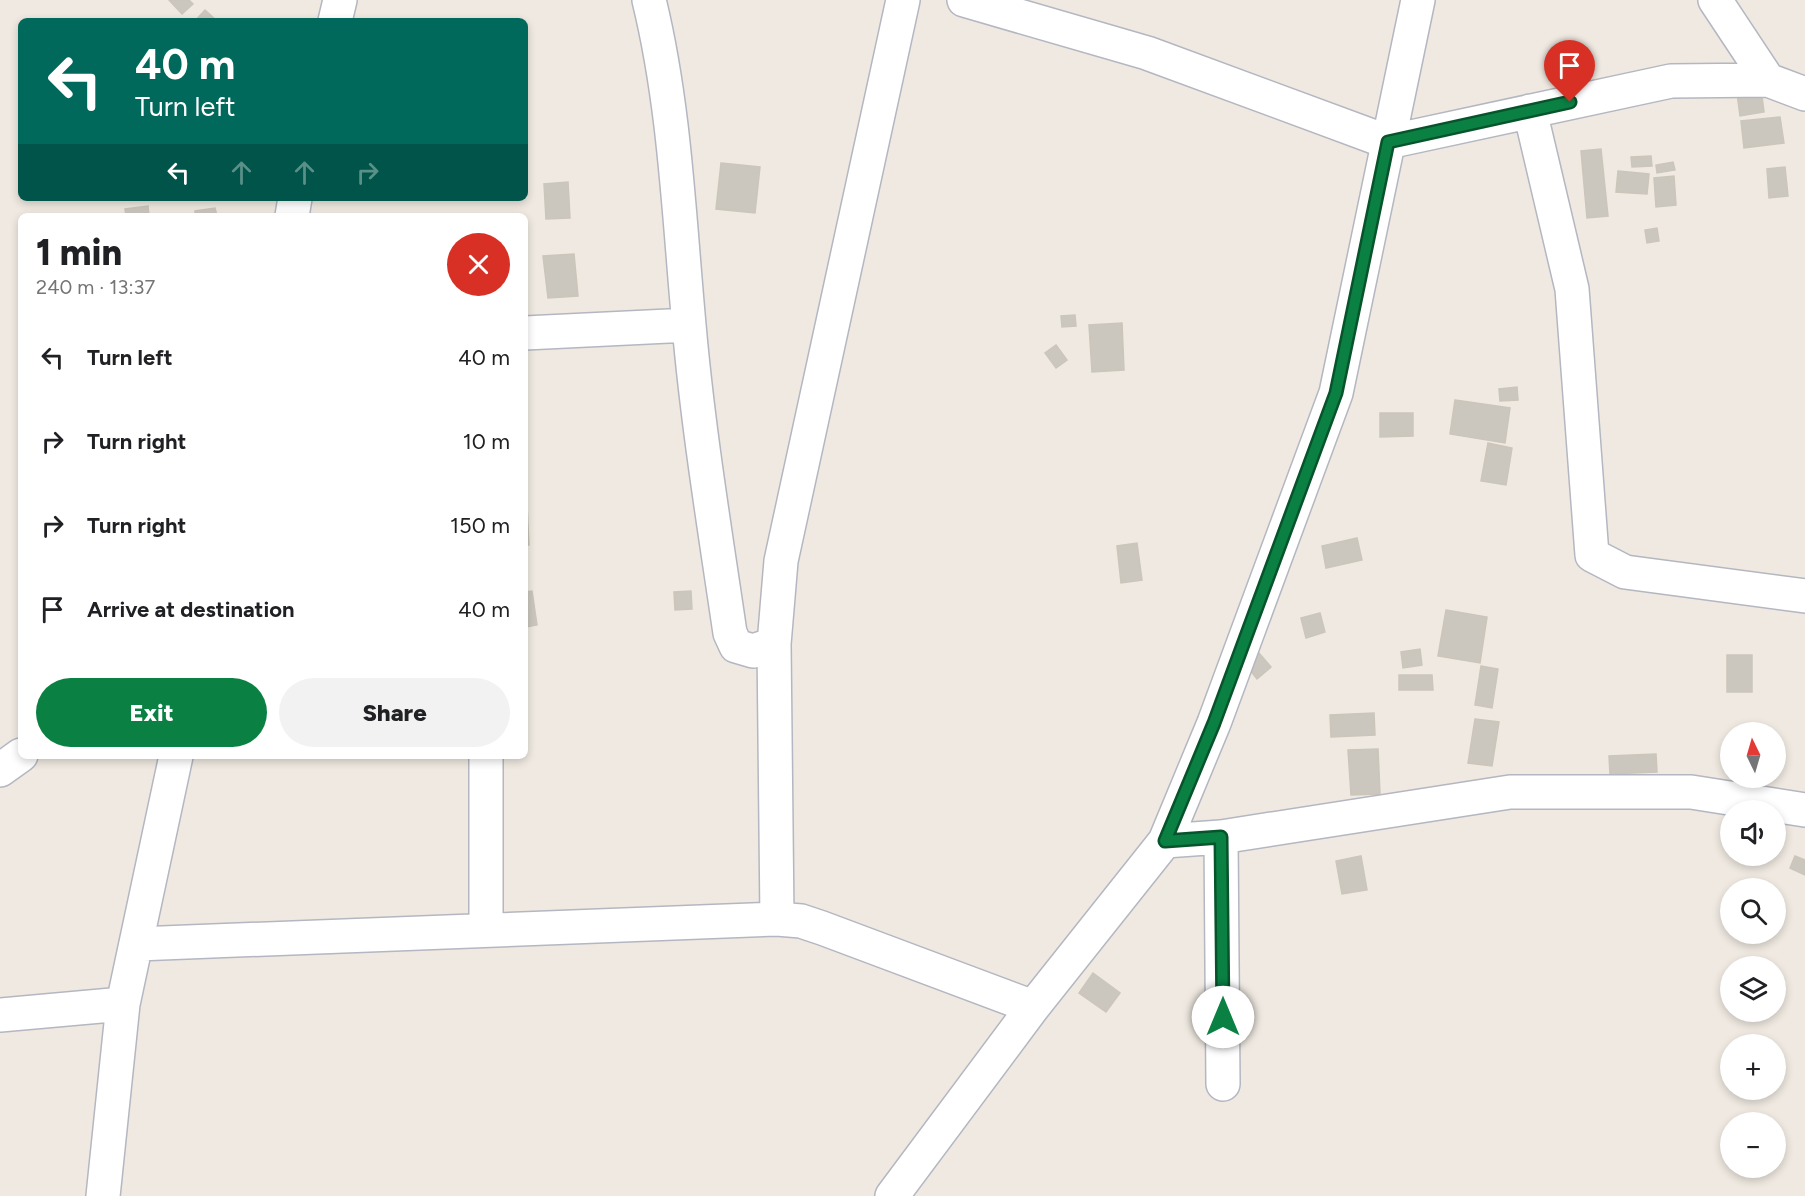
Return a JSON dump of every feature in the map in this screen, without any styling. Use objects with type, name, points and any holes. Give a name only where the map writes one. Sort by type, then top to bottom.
[{"type":"street","points":[[336,18],[340,0]]},
{"type":"street","points":[[649,0],[660,51],[686,263],[689,325],[730,633],[736,646],[753,651],[774,644]]},
{"type":"street","points":[[777,920],[774,644],[783,550],[903,0]]},
{"type":"street","points":[[964,0],[1147,53],[1388,142],[1671,81],[1768,80],[1805,94]]},
{"type":"street","points":[[892,1196],[1033,1007],[1165,841],[1214,723],[1336,393],[1418,0]]},
{"type":"street","points":[[1715,0],[1768,80]]},
{"type":"street","points":[[1530,111],[1572,289],[1592,555],[1625,572],[1805,596]]},
{"type":"street","points":[[528,333],[689,325]]},
{"type":"street","points":[[0,770],[18,757]]},
{"type":"street","points":[[103,1196],[123,1004],[175,759]]},
{"type":"street","points":[[486,759],[486,929]]},
{"type":"street","points":[[1165,841],[1221,837],[1510,792],[1691,792],[1805,810]]},
{"type":"street","points":[[1221,837],[1223,1084]]},
{"type":"street","points":[[137,944],[486,929],[801,921],[1033,1007]]},
{"type":"street","points":[[0,1015],[123,1004]]},
{"type":"building","points":[[169,0],[189,0],[193,4],[182,14]]},
{"type":"building","points":[[205,10],[214,18],[198,18]]},
{"type":"building","points":[[1761,89],[1764,112],[1740,116],[1737,93]]},
{"type":"building","points":[[1780,117],[1784,143],[1744,148],[1741,121]]},
{"type":"building","points":[[1601,149],[1608,216],[1587,218],[1581,151]]},
{"type":"building","points":[[1651,156],[1652,166],[1632,167],[1631,157]]},
{"type":"building","points":[[1673,162],[1675,170],[1657,173],[1656,165]]},
{"type":"building","points":[[721,163],[760,167],[755,213],[716,209]]},
{"type":"building","points":[[1785,167],[1788,196],[1769,198],[1767,169]]},
{"type":"building","points":[[1618,171],[1649,174],[1647,194],[1616,192]]},
{"type":"building","points":[[1674,176],[1676,205],[1656,207],[1654,178]]},
{"type":"building","points":[[568,182],[570,218],[546,219],[544,184]]},
{"type":"building","points":[[148,206],[149,213],[126,213],[125,209]]},
{"type":"building","points":[[215,208],[216,213],[195,213],[195,211]]},
{"type":"building","points":[[1657,228],[1659,241],[1647,243],[1645,230]]},
{"type":"building","points":[[574,254],[578,296],[548,298],[543,256]]},
{"type":"building","points":[[1075,315],[1076,326],[1062,327],[1061,316]]},
{"type":"building","points":[[1122,323],[1124,370],[1092,372],[1089,325]]},
{"type":"building","points":[[1056,345],[1067,360],[1056,368],[1045,353]]},
{"type":"building","points":[[1517,387],[1518,400],[1500,401],[1499,389]]},
{"type":"building","points":[[1455,400],[1510,408],[1505,443],[1450,434]]},
{"type":"building","points":[[1380,413],[1413,413],[1413,436],[1380,437]]},
{"type":"building","points":[[1488,443],[1512,448],[1506,485],[1481,481]]},
{"type":"building","points":[[1357,538],[1362,560],[1326,568],[1322,546]]},
{"type":"building","points":[[1137,543],[1142,580],[1121,583],[1117,546]]},
{"type":"building","points":[[532,591],[537,625],[528,626],[528,592]]},
{"type":"building","points":[[691,591],[692,609],[675,610],[674,592]]},
{"type":"building","points":[[1446,610],[1487,617],[1480,663],[1438,656]]},
{"type":"building","points":[[1320,613],[1325,632],[1306,638],[1301,618]]},
{"type":"building","points":[[1420,649],[1422,665],[1403,668],[1401,652]]},
{"type":"building","points":[[1259,653],[1271,667],[1257,679],[1246,665]]},
{"type":"building","points":[[1727,655],[1752,655],[1752,692],[1727,692]]},
{"type":"building","points":[[1481,666],[1498,669],[1492,708],[1475,705]]},
{"type":"building","points":[[1399,675],[1432,675],[1433,690],[1399,690]]},
{"type":"building","points":[[1374,713],[1375,735],[1331,737],[1330,715]]},
{"type":"building","points":[[1475,719],[1499,722],[1492,766],[1468,763]]},
{"type":"building","points":[[1378,749],[1380,794],[1351,795],[1348,750]]},
{"type":"building","points":[[1656,754],[1657,772],[1610,774],[1609,756]]},
{"type":"building","points":[[1361,856],[1367,890],[1342,894],[1336,861]]},
{"type":"building","points":[[1795,856],[1805,860],[1805,875],[1790,868]]},
{"type":"building","points":[[1093,973],[1120,993],[1106,1012],[1079,993]]},
{"type":"route","points":[[1223,1017],[1221,837],[1165,841],[1214,723],[1336,393],[1388,142],[1570,102]]}]
